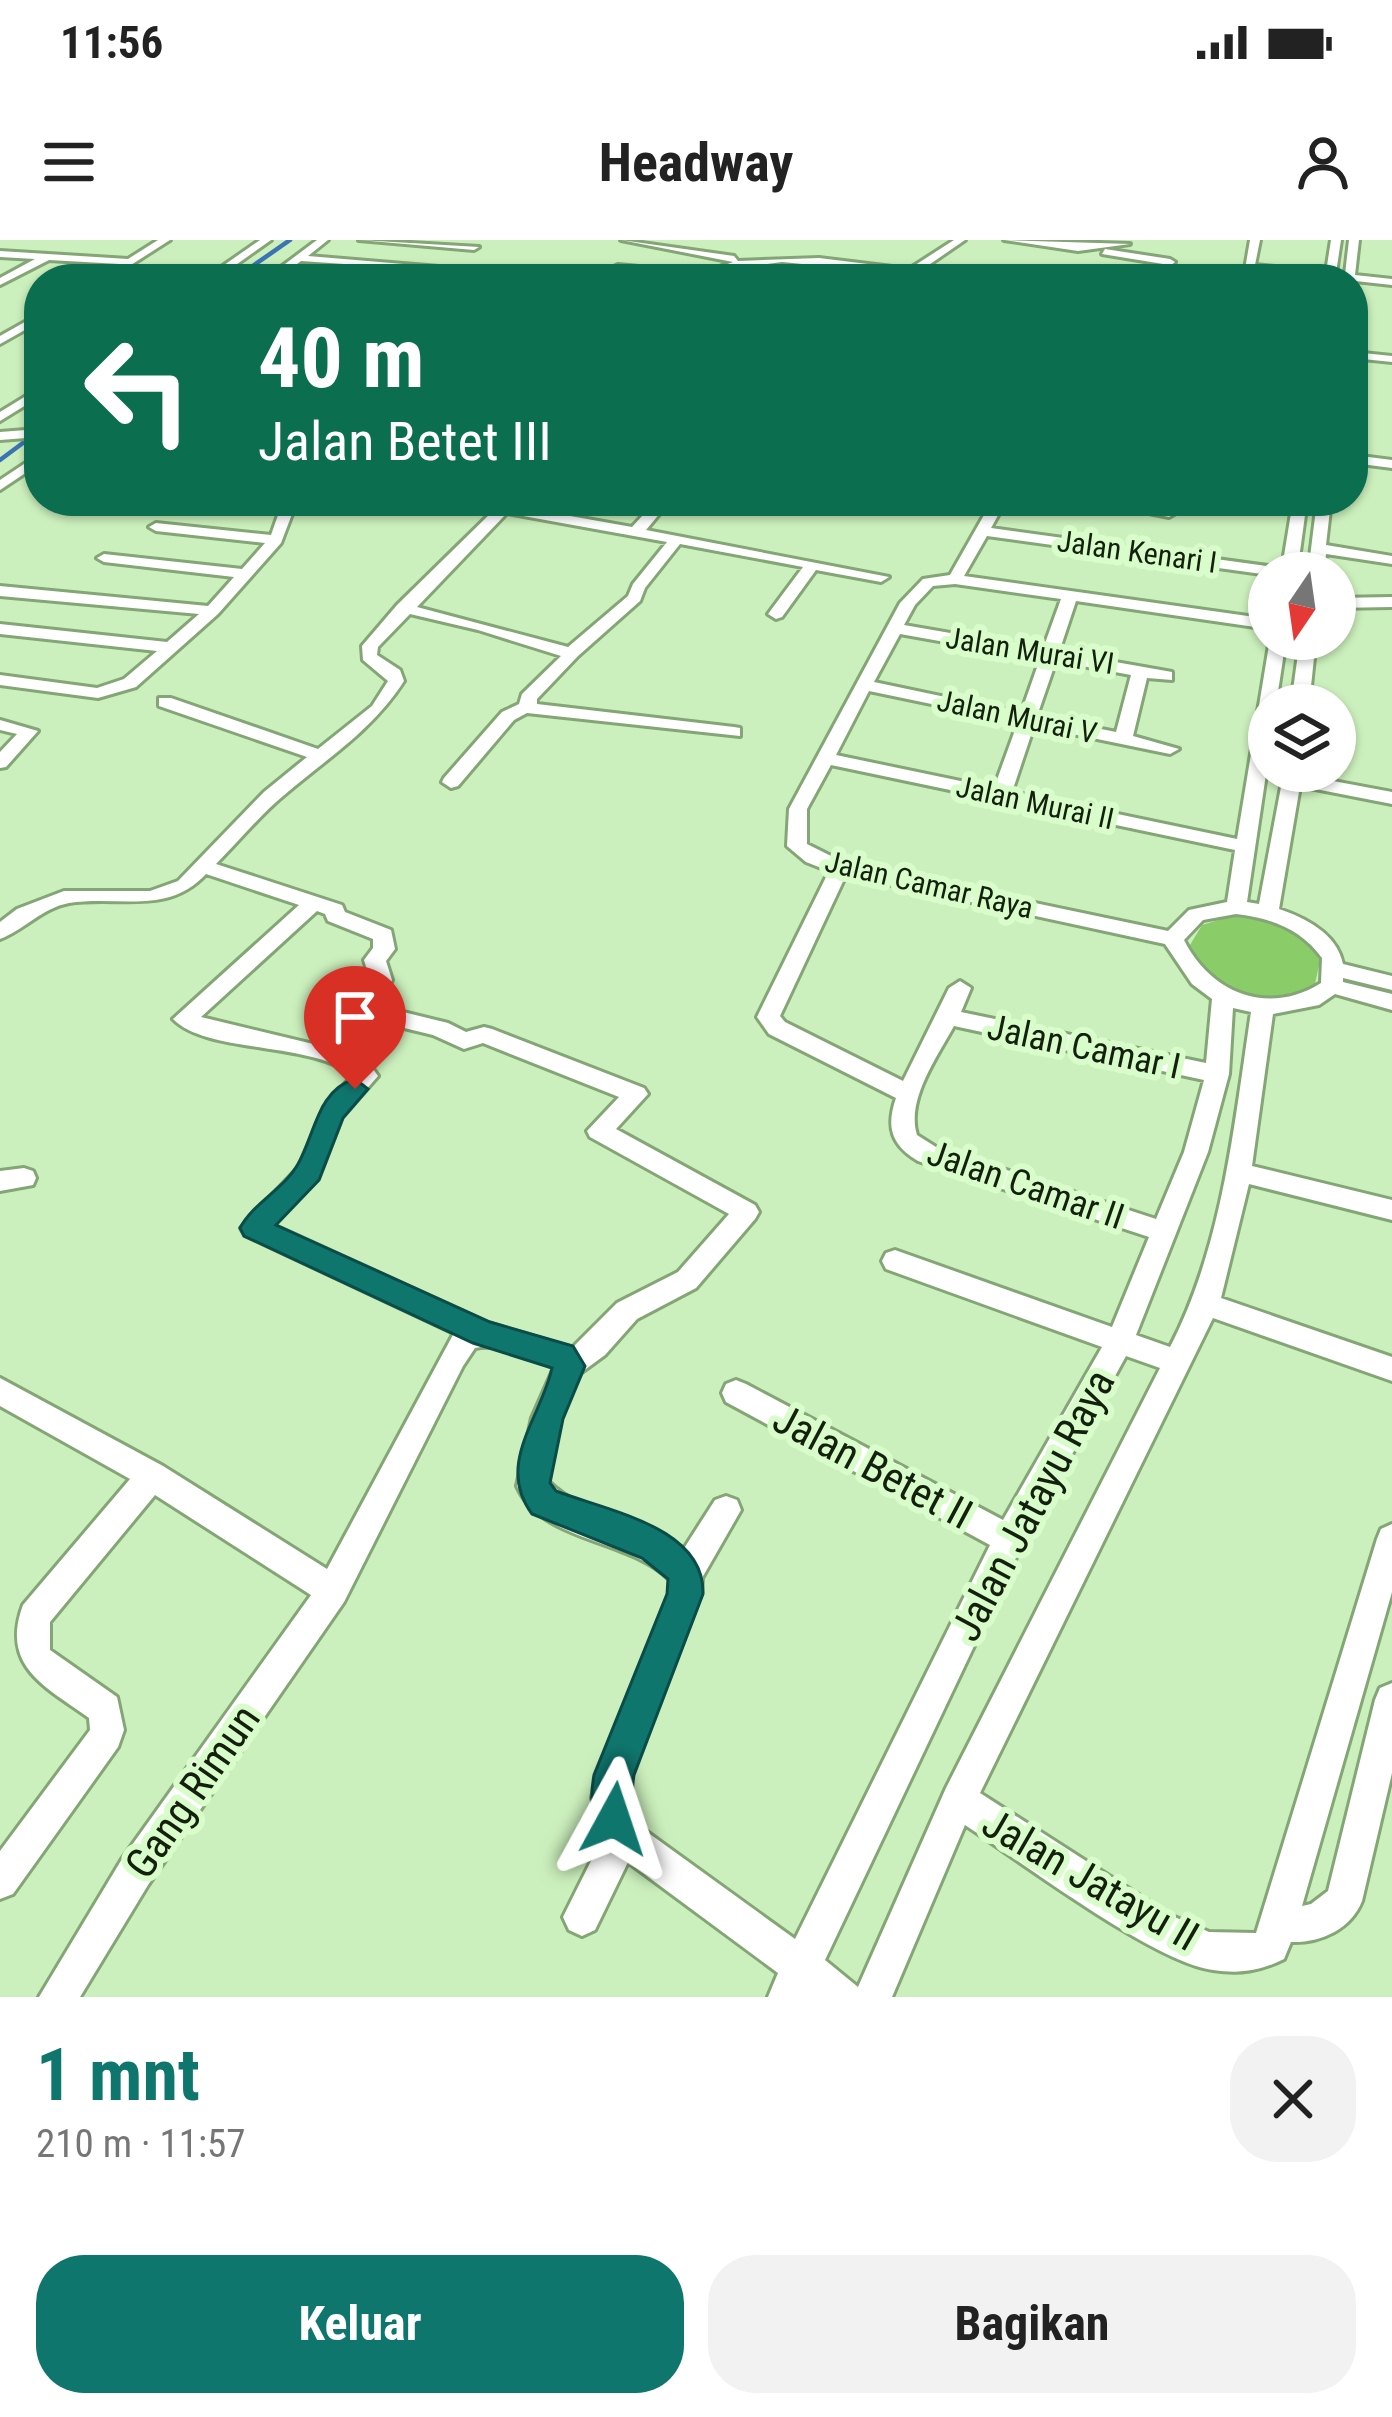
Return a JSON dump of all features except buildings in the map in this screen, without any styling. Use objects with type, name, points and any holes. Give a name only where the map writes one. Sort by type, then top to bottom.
[{"type":"street","points":[[126,264],[165,240]]},
{"type":"street","points":[[231,264],[266,240]]},
{"type":"street","points":[[291,264],[323,240]]},
{"type":"street","points":[[364,240],[475,243]]},
{"type":"street","points":[[626,240],[742,261]]},
{"type":"street","points":[[924,264],[960,240]]},
{"type":"street","points":[[1009,240],[1168,264]]},
{"type":"street","points":[[1078,248],[1098,242],[1125,244]]},
{"type":"street","points":[[770,260],[781,250]]},
{"type":"street","points":[[0,254],[129,262]]},
{"type":"street","points":[[34,264],[47,257]]},
{"type":"street","points":[[298,259],[387,264]]},
{"type":"street","points":[[727,264],[770,260],[815,264]]},
{"type":"street","points":[[1,485],[21,486]]},
{"type":"street","points":[[0,680],[98,693],[118,689],[173,648],[212,610],[276,540],[285,516]]},
{"type":"street","points":[[0,932],[44,903],[64,897],[152,897],[185,885],[271,796],[323,757],[394,690],[394,674],[368,657],[368,651],[403,608],[496,516]]},
{"type":"street","points":[[558,516],[634,534],[881,577]]},
{"type":"street","points":[[634,534],[650,516]]},
{"type":"street","points":[[992,516],[955,579],[1248,621]]},
{"type":"street","points":[[1162,555],[1168,516]]},
{"type":"street","points":[[1292,552],[1298,516]]},
{"type":"street","points":[[1318,552],[1322,516]]},
{"type":"street","points":[[155,527],[276,540]]},
{"type":"street","name":"Jalan Kenari I","points":[[985,531],[1248,567]]},
{"type":"street","points":[[528,706],[528,698],[570,654],[635,598],[638,587],[675,541]]},
{"type":"street","points":[[1318,548],[1392,560]]},
{"type":"street","points":[[104,558],[245,574]]},
{"type":"street","points":[[776,614],[812,565]]},
{"type":"street","name":"Jalan Camar Raya","points":[[955,579],[928,582],[915,592],[893,628],[798,809],[797,846],[813,859],[840,868],[1173,939]]},
{"type":"street","points":[[0,591],[212,610]]},
{"type":"street","points":[[1001,796],[1070,596]]},
{"type":"street","points":[[1356,603],[1392,602]]},
{"type":"street","points":[[403,608],[482,626],[570,654]]},
{"type":"street","points":[[0,628],[173,648]]},
{"type":"street","name":"Jalan Murai VI","points":[[893,628],[1166,676]]},
{"type":"street","points":[[1236,907],[1275,660]]},
{"type":"street","points":[[1123,739],[1141,669]]},
{"type":"street","name":"Jalan Murai V","points":[[864,685],[1170,749]]},
{"type":"street","points":[[165,702],[323,757]]},
{"type":"street","points":[[451,782],[508,716],[528,706],[559,715],[734,733]]},
{"type":"street","points":[[0,725],[28,731],[0,764]]},
{"type":"street","name":"Jalan Murai II","points":[[826,759],[1244,847]]},
{"type":"street","points":[[1356,790],[1392,798]]},
{"type":"street","points":[[1268,911],[1289,792]]},
{"type":"street","points":[[204,867],[314,903],[384,935],[384,950],[375,960],[381,980],[373,1000],[383,1015],[440,1029],[464,1041],[484,1035],[636,1094],[599,1131],[746,1212],[687,1280],[627,1311],[595,1347],[569,1366],[546,1418],[532,1486],[544,1502],[654,1546],[686,1574]]},
{"type":"street","points":[[840,868],[768,1017],[777,1028],[907,1093],[951,1018],[960,988]]},
{"type":"street","points":[[314,903],[184,1018],[250,1041],[306,1044],[358,1065],[366,1076],[332,1113],[309,1172],[254,1228],[484,1334],[562,1356],[569,1366]]},
{"type":"street","points":[[1236,907],[1268,911],[1315,935],[1333,958],[1334,978],[1316,999],[1292,1007],[1263,1006],[1223,995],[1187,969],[1173,939],[1196,915],[1236,907]]},
{"type":"street","points":[[1334,978],[1392,983]]},
{"type":"street","points":[[1334,978],[1392,1002]]},
{"type":"street","name":"Jalan Jatayu Raya","points":[[795,1983],[1009,1539],[1120,1339],[1196,1152],[1217,1074],[1223,995]]},
{"type":"street","name":"Jalan Jatayu Raya","points":[[873,1997],[958,1800],[1206,1304],[1239,1172],[1263,1006]]},
{"type":"street","points":[[342,1060],[383,1015]]},
{"type":"street","name":"Jalan Camar I","points":[[951,1018],[1217,1074]]},
{"type":"street","name":"Jalan Camar II","points":[[907,1093],[900,1121],[904,1137],[927,1154],[1166,1232]]},
{"type":"street","points":[[1239,1172],[1392,1210]]},
{"type":"street","points":[[895,1261],[1177,1362]]},
{"type":"street","points":[[1206,1304],[1392,1369]]},
{"type":"street","name":"Gang Rimun","points":[[58,1997],[159,1836],[333,1591],[453,1357],[466,1338],[484,1334]]},
{"type":"street","points":[[0,1391],[152,1476],[333,1591]]},
{"type":"street","name":"Jalan Betet II","points":[[736,1393],[1009,1539]]},
{"type":"street","points":[[0,1881],[101,1747],[107,1730],[105,1709],[38,1662],[31,1646],[34,1616],[152,1476]]},
{"type":"street","points":[[726,1510],[686,1574],[685,1594],[614,1775],[610,1798],[622,1836],[795,1983],[843,1997]]},
{"type":"street","points":[[1279,1922],[1392,1539]]},
{"type":"street","name":"Jalan Jatayu II","points":[[958,1800],[1157,1928],[1208,1951],[1256,1953],[1271,1946],[1279,1922],[1302,1927],[1327,1918],[1344,1901],[1392,1700]]},
{"type":"street","points":[[583,1917],[622,1836]]},
{"type":"green space","points":[[1232,916],[1271,922],[1304,940],[1320,961],[1315,984],[1281,997],[1262,997],[1242,994],[1209,977],[1190,945],[1202,925]]},
{"type":"waterway","points":[[256,264],[290,240]]},
{"type":"waterway","points":[[0,460],[24,442]]},
{"type":"route","points":[[355,1089],[332,1113],[309,1172],[254,1228],[484,1334],[562,1356],[569,1366],[567,1378],[546,1418],[532,1486],[544,1502],[654,1546],[686,1574],[685,1594],[650,1673],[614,1775],[610,1798],[614,1819]]}]
